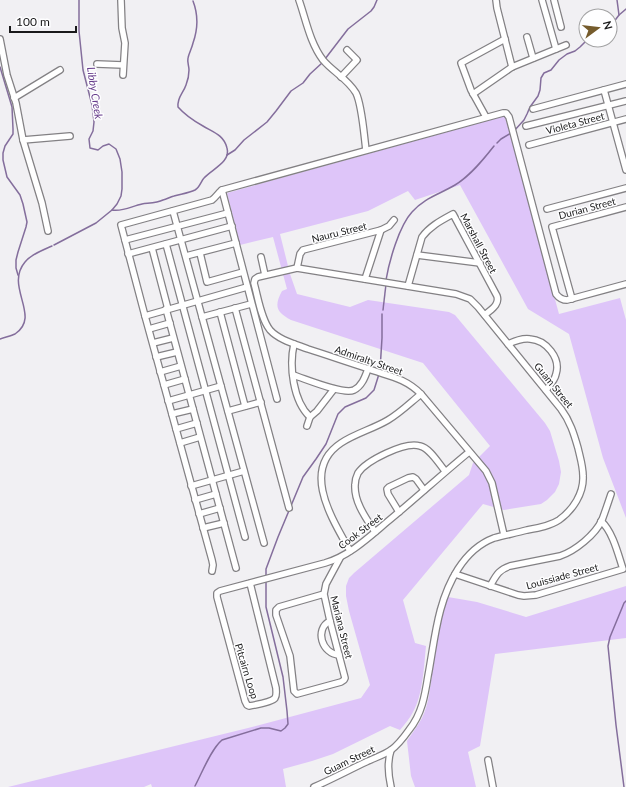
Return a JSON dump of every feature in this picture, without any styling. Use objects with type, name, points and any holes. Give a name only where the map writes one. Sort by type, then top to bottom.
[{"type":"street","points":[[121,0],[122,28],[125,43],[123,75]]},
{"type":"street","points":[[299,0],[317,50],[327,64],[356,93],[366,150]]},
{"type":"street","points":[[496,0],[512,67]]},
{"type":"street","points":[[542,0],[556,49]]},
{"type":"street","points":[[554,0],[561,27]]},
{"type":"street","points":[[527,37],[533,58]]},
{"type":"street","points":[[0,39],[23,140],[42,203],[48,231]]},
{"type":"street","points":[[486,117],[473,94],[461,63],[505,39]]},
{"type":"street","points":[[473,94],[512,67],[566,45]]},
{"type":"street","points":[[341,77],[357,60],[347,50]]},
{"type":"street","points":[[97,64],[123,65]]},
{"type":"street","points":[[14,98],[60,70]]},
{"type":"street","points":[[533,109],[626,84]]},
{"type":"street","points":[[604,90],[626,170]]},
{"type":"street","points":[[526,126],[626,101]]},
{"type":"street","points":[[212,571],[212,560],[121,225],[212,200],[222,190],[503,113],[508,115],[556,294],[560,299],[572,299],[626,284]]},
{"type":"street","name":"Violeta Street","points":[[529,145],[626,119]]},
{"type":"street","points":[[23,140],[70,136]]},
{"type":"street","points":[[547,209],[626,188]]},
{"type":"street","points":[[222,190],[276,399]]},
{"type":"street","name":"Durian Street","points":[[572,299],[552,227],[626,207]]},
{"type":"street","points":[[173,211],[264,543]]},
{"type":"street","points":[[125,240],[228,213]]},
{"type":"street","name":"Marshall Street","points":[[408,286],[422,237],[431,227],[453,214],[498,299],[496,305],[484,315]]},
{"type":"street","name":"Nauru Street","points":[[297,268],[300,254],[303,250],[381,230],[389,226],[394,220]]},
{"type":"street","points":[[128,254],[232,226]]},
{"type":"street","points":[[365,278],[381,230]]},
{"type":"street","points":[[186,256],[236,243]]},
{"type":"street","points":[[166,244],[245,537]]},
{"type":"street","points":[[152,248],[177,352],[236,568]]},
{"type":"street","points":[[200,253],[207,282],[243,272]]},
{"type":"street","points":[[417,255],[480,263]]},
{"type":"street","points":[[260,257],[265,275]]},
{"type":"street","name":"Guam Street","points":[[255,279],[265,275],[297,268],[456,294],[470,299],[567,417],[575,437],[584,477],[580,494],[569,511],[559,520],[540,527],[494,538],[480,544],[464,560],[455,574],[438,614],[427,684],[421,709],[415,723],[391,750],[314,787]]},
{"type":"street","name":"Admiralty Street","points":[[255,279],[254,284],[264,318],[269,329],[278,336],[294,344],[406,382],[413,386],[421,394],[490,477],[504,535]]},
{"type":"street","points":[[145,316],[247,287]]},
{"type":"street","points":[[202,317],[251,304]]},
{"type":"street","points":[[236,308],[289,508]]},
{"type":"street","points":[[220,312],[245,406]]},
{"type":"street","points":[[149,329],[170,323]]},
{"type":"street","points":[[153,343],[174,338]]},
{"type":"street","points":[[508,344],[529,338],[539,341],[550,350],[556,362],[557,372],[546,390]]},
{"type":"street","points":[[294,344],[292,360],[297,394],[300,403],[310,417]]},
{"type":"street","points":[[156,357],[177,352]]},
{"type":"street","points":[[160,372],[181,366]]},
{"type":"street","points":[[293,375],[334,389],[350,391],[356,389],[368,369]]},
{"type":"street","points":[[164,385],[185,380]]},
{"type":"street","points":[[168,400],[221,386]]},
{"type":"street","points":[[307,426],[310,417],[317,411],[334,389]]},
{"type":"street","points":[[350,551],[330,514],[324,497],[322,473],[326,458],[341,442],[388,420],[421,394]]},
{"type":"street","points":[[228,411],[260,402]]},
{"type":"street","points":[[172,414],[193,409]]},
{"type":"street","points":[[176,428],[197,423]]},
{"type":"street","points":[[180,443],[200,437]]},
{"type":"street","points":[[375,532],[362,510],[355,493],[354,485],[357,474],[367,464],[394,450],[408,445],[415,445],[425,448],[445,471]]},
{"type":"street","name":"Cook Street","points":[[217,593],[340,558],[375,532],[469,452]]},
{"type":"street","points":[[191,486],[244,471]]},
{"type":"street","points":[[399,512],[387,492],[389,487],[413,477],[424,490]]},
{"type":"street","points":[[195,500],[216,494]]},
{"type":"street","points":[[490,586],[500,571],[504,568],[560,556],[567,554],[574,549],[591,535],[601,521],[611,494]]},
{"type":"street","points":[[199,514],[220,508]]},
{"type":"street","name":"Louissiade Street","points":[[455,574],[518,595],[530,596],[623,569],[610,533],[601,521]]},
{"type":"street","points":[[203,528],[224,523]]},
{"type":"street","name":"Mariana Street","points":[[324,594],[279,607],[275,612],[290,656],[295,693],[299,694],[344,680],[345,675],[324,594],[326,584],[340,558]]},
{"type":"street","name":"Pitcairn Loop","points":[[217,593],[217,598],[246,704],[251,706],[271,701],[276,697],[276,688],[250,583]]},
{"type":"street","points":[[330,620],[325,624],[321,631],[322,640],[329,653],[339,655]]},
{"type":"street","name":"Guam Street","points":[[391,750],[388,770],[391,787]]},
{"type":"street","points":[[488,760],[493,787]]},
{"type":"shaded area","points":[[505,116],[559,314],[620,298],[626,320],[626,518],[603,458],[569,334],[528,309],[460,185],[415,200],[408,191],[368,211],[280,234],[290,274],[297,294],[350,307],[368,300],[449,312],[455,315],[545,423],[550,431],[561,472],[559,484],[555,492],[541,504],[504,510],[483,504],[403,600],[415,643],[426,646],[419,697],[412,714],[400,730],[390,726],[333,754],[283,769],[286,787],[152,787],[151,784],[144,787],[8,787],[248,728],[361,698],[370,685],[346,596],[346,586],[349,578],[469,475],[473,463],[490,446],[423,363],[291,320],[282,314],[277,305],[282,291],[287,289],[273,237],[240,245],[227,193]]},
{"type":"shaded area","points":[[626,586],[626,638],[495,654],[480,746],[468,752],[476,787],[415,787],[411,776],[407,741],[420,721],[426,707],[438,635],[448,597],[477,602],[526,617]]},
{"type":"waterway","name":"Libby Creek","points":[[54,245],[96,223],[112,210],[121,196],[122,189],[122,172],[120,159],[116,149],[109,144],[98,150],[90,148],[89,139],[93,131],[94,122],[92,105],[83,70],[79,31],[79,0]]},
{"type":"waterway","points":[[325,59],[348,29],[371,11],[377,0]]},
{"type":"waterway","points":[[617,0],[619,15]]},
{"type":"waterway","points":[[112,210],[120,210],[142,204],[158,202],[195,190],[204,178],[220,165],[226,157],[227,148],[221,137],[193,120],[178,107],[179,98],[188,79],[188,58],[197,27],[197,16],[193,1]]},
{"type":"waterway","points":[[618,16],[626,9]]},
{"type":"waterway","points":[[514,131],[524,120],[530,107],[538,96],[541,78],[544,73],[551,70],[559,60],[567,54],[579,48]]},
{"type":"waterway","points":[[0,54],[0,59]]},
{"type":"waterway","points":[[227,155],[235,150],[244,140],[267,122],[291,91],[303,83],[322,63]]},
{"type":"waterway","points":[[0,67],[12,107],[13,129],[13,134],[5,146],[3,160],[7,177],[20,195],[27,222],[16,260],[18,275]]},
{"type":"waterway","points":[[497,143],[511,133]]},
{"type":"waterway","points":[[386,280],[392,254],[407,218],[422,203],[455,185],[466,177],[494,146]]},
{"type":"waterway","name":"Libby Creek","points":[[0,339],[15,334],[22,327],[25,319],[18,281],[20,272],[25,262],[37,252],[52,246]]},
{"type":"waterway","points":[[383,310],[386,284]]},
{"type":"waterway","points":[[380,370],[382,314]]},
{"type":"waterway","points":[[266,577],[266,569],[303,477],[326,444],[338,414],[345,407],[366,398],[374,390],[379,374]]},
{"type":"waterway","points":[[195,786],[210,755],[222,740],[261,728],[281,731],[288,724],[283,677],[266,607],[266,581]]},
{"type":"waterway","points":[[624,787],[608,646],[610,637],[626,601]]}]
